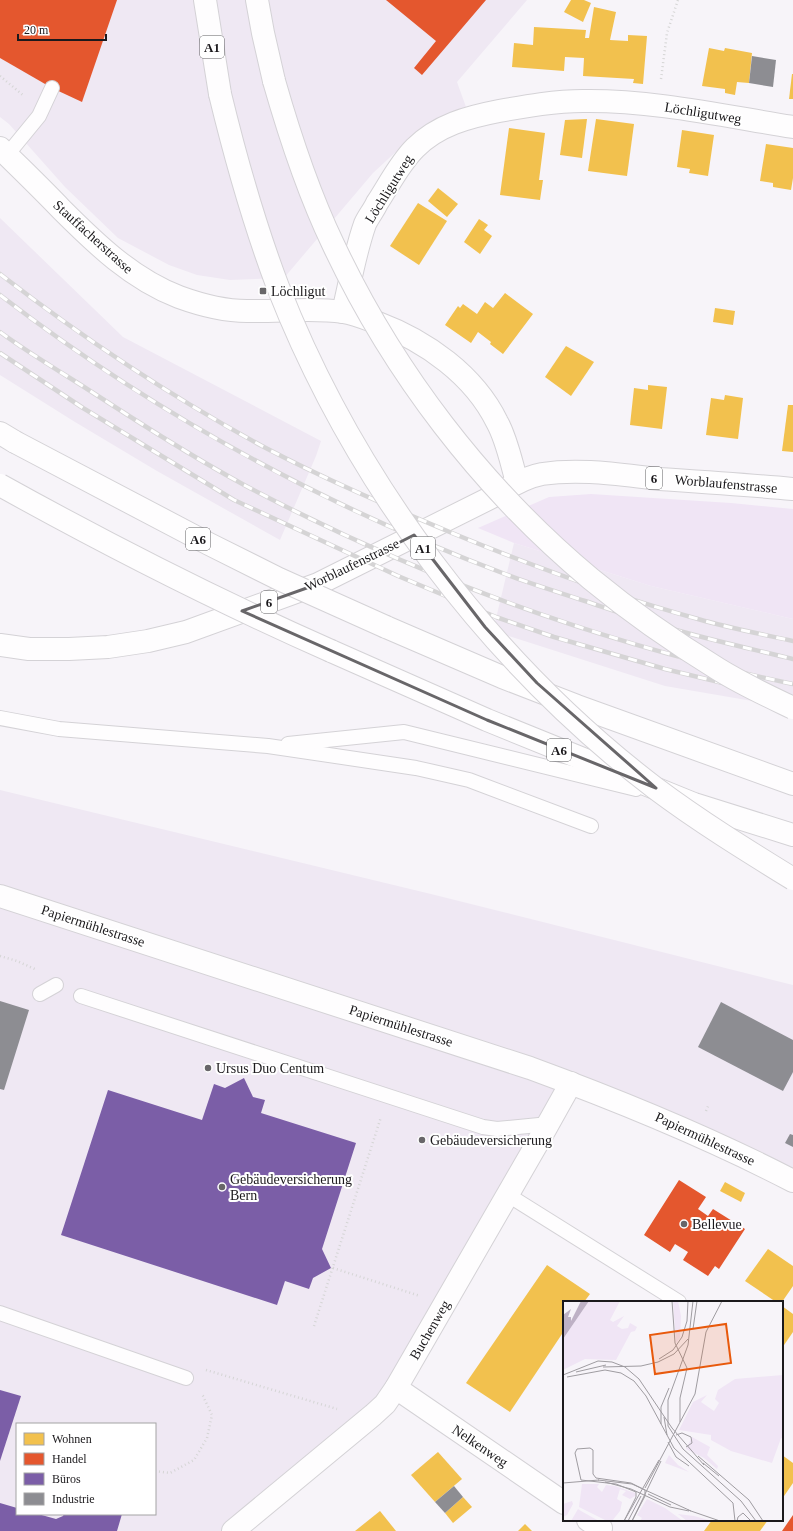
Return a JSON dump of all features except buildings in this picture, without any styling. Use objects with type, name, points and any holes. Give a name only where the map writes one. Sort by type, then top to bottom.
[{"type":"main road","name":"A1","points":[[205,0],[220,94],[233,147],[252,216],[278,288],[313,366],[349,436],[393,505],[435,566],[485,627],[527,672],[594,737],[654,788],[724,837],[793,879]]},
{"type":"main road","points":[[257,0],[274,81],[289,132],[332,244],[352,283],[386,342],[430,408],[482,473],[536,529],[586,574],[654,627],[720,670],[793,708]]},
{"type":"main road","name":"Löchligutweg","points":[[344,312],[353,267],[365,223],[399,167],[415,148],[434,133],[450,124],[478,115],[514,108],[551,102],[584,100],[658,106],[793,127]]},
{"type":"main road","name":"Stauffacherstrasse","points":[[4,151],[107,252],[134,274],[163,290],[196,303],[234,310],[344,312]]},
{"type":"main road","points":[[344,312],[397,330],[425,346],[462,375],[485,400],[498,423],[517,482]]},
{"type":"main road","name":"A6","points":[[7,438],[279,579],[386,627],[502,677],[577,706],[793,784]]},
{"type":"main road","name":"Worblaufenstrasse","points":[[0,645],[29,649],[68,650],[108,647],[148,641],[186,632],[318,584],[498,494],[517,482],[540,474],[563,472],[604,474],[746,484],[793,490]]},
{"type":"main road","name":"A6","points":[[0,485],[55,516],[259,619],[487,720],[694,804],[793,835]]},
{"type":"main road","name":"Papiermühlestrasse","points":[[0,896],[515,1063],[571,1083],[620,1101],[682,1128],[744,1156],[793,1181]]},
{"type":"main road","name":"Buchenweg","points":[[232,1531],[385,1404],[396,1388],[508,1195],[571,1083]]},
{"type":"main road","name":"Nelkenweg","points":[[396,1388],[563,1502]]},
{"type":"main road","points":[[590,1521],[600,1528],[598,1531]]},
{"type":"lane","points":[[4,151],[39,116],[52,88]]},
{"type":"lane","points":[[0,718],[59,729],[268,746],[416,768],[469,780],[591,826]]},
{"type":"lane","points":[[268,746],[404,732],[694,804]]},
{"type":"lane","points":[[40,994],[56,985]]},
{"type":"lane","points":[[81,996],[483,1127],[497,1129],[548,1124]]},
{"type":"lane","points":[[508,1195],[677,1301]]},
{"type":"lane","points":[[0,1313],[186,1378]]},
{"type":"path","points":[[664,59],[667,33],[678,0]]},
{"type":"path","points":[[0,76],[41,111]]},
{"type":"path","points":[[314,1326],[388,1096]]},
{"type":"path","points":[[333,1268],[426,1298]]},
{"type":"path","points":[[156,1472],[170,1472],[194,1460],[207,1438],[212,1415],[203,1396],[186,1378],[190,1366],[352,1414],[373,1415]]},
{"type":"highlighted area","points":[[414,535],[485,627],[537,683],[656,788],[487,720],[242,611],[318,584]]},
{"type":"shaded area","points":[[0,0],[527,0],[457,82],[466,107],[426,124],[373,173],[284,278],[230,280],[197,275],[169,265],[118,238],[65,187],[9,124],[0,117]]},
{"type":"shaded area","points":[[0,218],[123,337],[321,441],[280,540],[157,471],[0,375]]},
{"type":"shaded area","points":[[591,494],[731,503],[793,509],[793,619],[651,586],[514,543],[478,528],[549,497]]},
{"type":"shaded area","points":[[514,543],[651,586],[793,619],[793,708],[665,686],[493,631]]},
{"type":"shaded area","points":[[0,790],[435,895],[793,985],[793,1181],[571,1083],[396,1388],[233,1531],[0,1531]]},
{"type":"railway","points":[[0,274],[31,298],[95,343],[194,407],[262,446],[332,481],[452,533],[574,580],[698,619],[793,641]]},
{"type":"railway","points":[[0,295],[119,379],[180,417],[242,453],[306,487],[371,518],[437,547],[535,585],[658,625],[793,659]]},
{"type":"railway","points":[[0,332],[30,353],[183,450],[246,486],[377,550],[513,604],[582,628],[722,668],[793,684]]},
{"type":"railway","points":[[0,353],[83,408],[234,500],[398,576],[496,617],[554,637],[665,669],[793,700]]},
{"type":"place","name":"Löchligut","points":[[263,291]]},
{"type":"place","name":"Ursus Duo Centum","points":[[208,1068]]},
{"type":"place","name":"Gebäudeversicherung","points":[[422,1140]]},
{"type":"place","name":"Gebäudeversicherung Bern","points":[[222,1187]]},
{"type":"place","name":"Bellevue","points":[[684,1224]]}]
